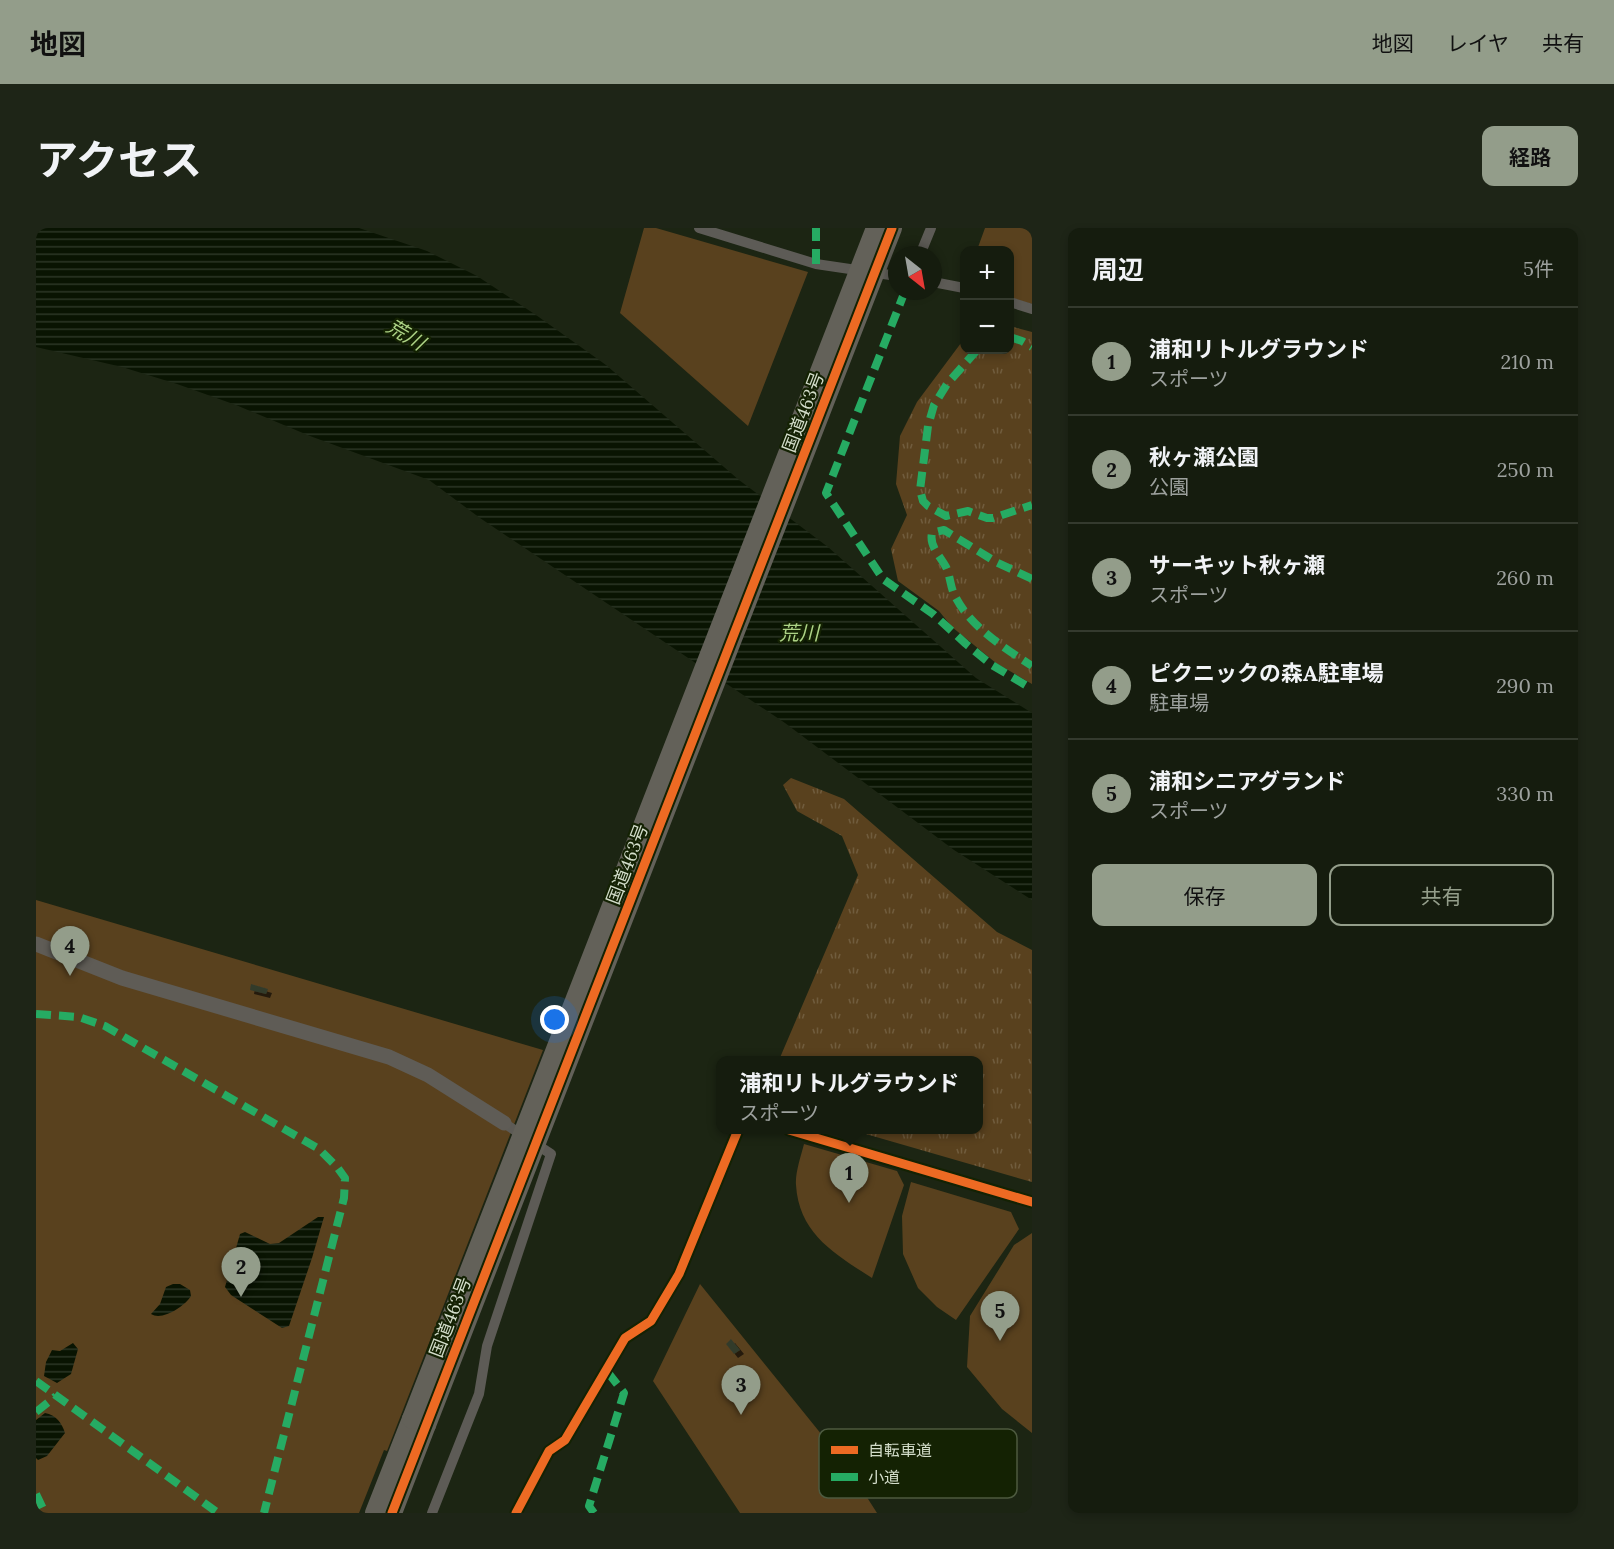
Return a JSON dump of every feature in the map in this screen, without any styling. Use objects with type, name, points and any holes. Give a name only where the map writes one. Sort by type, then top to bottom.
[{"type":"highway","name":"国道463号","points":[[392,1513],[419,1422],[807,400],[876,228]]},
{"type":"highway","name":"国道463号","points":[[375,1513],[419,1422],[892,228]]},
{"type":"street","points":[[699,228],[816,264],[888,275]]},
{"type":"street","points":[[924,246],[931,228]]},
{"type":"street","points":[[942,284],[960,287]]},
{"type":"street","points":[[1014,303],[1032,309]]},
{"type":"street","points":[[36,944],[122,978],[389,1057],[428,1075],[551,1154],[487,1346],[479,1394],[432,1513]]},
{"type":"green space","points":[[644,228],[656,228],[808,272],[748,426],[620,313]]},
{"type":"green space","points":[[985,228],[1032,228],[1032,304],[1014,299],[1014,246],[978,246]]},
{"type":"green space","points":[[1014,327],[1032,332],[1032,684],[996,663],[952,627],[939,611],[898,581],[891,549],[907,515],[896,484],[900,436],[917,402],[960,344],[960,354],[1014,354]]},
{"type":"green space","points":[[791,778],[844,799],[997,932],[1032,950],[1032,1182],[866,1134],[983,1134],[983,1056],[781,1056],[858,875],[842,836],[797,811],[783,785]]},
{"type":"green space","points":[[36,900],[543,1050],[387,1451],[384,1450],[359,1513],[36,1513]]},
{"type":"green space","points":[[804,1144],[897,1171],[904,1185],[872,1278],[832,1251],[821,1241],[804,1217],[796,1180]]},
{"type":"green space","points":[[911,1182],[1011,1212],[1019,1229],[956,1320],[937,1307],[918,1288],[903,1254],[902,1216]]},
{"type":"green space","points":[[1032,1233],[1032,1433],[1002,1409],[967,1367],[970,1316],[1014,1245]]},
{"type":"green space","points":[[700,1284],[819,1431],[819,1498],[867,1498],[877,1513],[740,1513],[653,1381]]},
{"type":"water","name":"荒川","points":[[36,228],[359,228],[427,251],[477,276],[536,315],[606,365],[739,480],[828,547],[976,678],[1032,713],[1032,900],[954,850],[785,723],[480,518],[429,480],[177,384],[122,367],[36,347]]},
{"type":"water","points":[[318,1217],[324,1217],[289,1326],[282,1328],[231,1295],[225,1287],[240,1234],[245,1232],[270,1244],[279,1243]]},
{"type":"water","points":[[180,1284],[190,1290],[191,1296],[172,1312],[161,1316],[151,1314],[160,1304],[166,1287]]},
{"type":"water","points":[[73,1343],[78,1349],[71,1374],[57,1383],[44,1376],[46,1362],[52,1350],[60,1351]]},
{"type":"water","points":[[45,1413],[58,1420],[65,1433],[47,1456],[38,1460],[36,1458],[36,1420]]},
{"type":"building","points":[[251,984],[268,989],[266,994],[250,990]]},
{"type":"building","points":[[731,1339],[740,1350],[734,1354],[726,1344]]},
{"type":"marked path","points":[[816,228],[816,264]]},
{"type":"marked path","points":[[901,300],[826,493],[883,579],[933,614],[992,665],[1032,689]]},
{"type":"marked path","points":[[1014,338],[1032,347]]},
{"type":"marked path","points":[[973,354],[947,384],[934,405],[928,426],[920,490],[923,501],[946,516],[968,511],[987,518],[1032,505]]},
{"type":"marked path","points":[[1032,579],[996,562],[944,530],[932,533],[934,547],[946,567],[960,606],[988,635],[1032,666]]},
{"type":"marked path","points":[[36,1014],[79,1017],[105,1026],[319,1149],[345,1178],[344,1198],[264,1513]]},
{"type":"marked path","points":[[594,1513],[589,1506],[624,1393],[606,1370]]},
{"type":"marked path","points":[[36,1381],[218,1513]]},
{"type":"marked path","points":[[36,1412],[56,1396]]},
{"type":"marked path","points":[[36,1494],[45,1513]]},
{"type":"cycle path","points":[[392,1513],[892,228]]},
{"type":"cycle path","points":[[516,1513],[549,1451],[565,1440],[625,1338],[651,1321],[679,1274],[736,1134]]},
{"type":"cycle path","points":[[802,1134],[1032,1202]]},
{"type":"place","name":"ピクニックの森A駐車場","points":[[70,976]]},
{"type":"place","name":"浦和リトルグラウンド","points":[[849,1203]]},
{"type":"place","name":"秋ヶ瀬公園","points":[[241,1297]]},
{"type":"place","name":"浦和シニアグランド","points":[[1000,1341]]},
{"type":"place","name":"サーキット秋ヶ瀬","points":[[741,1415]]}]
